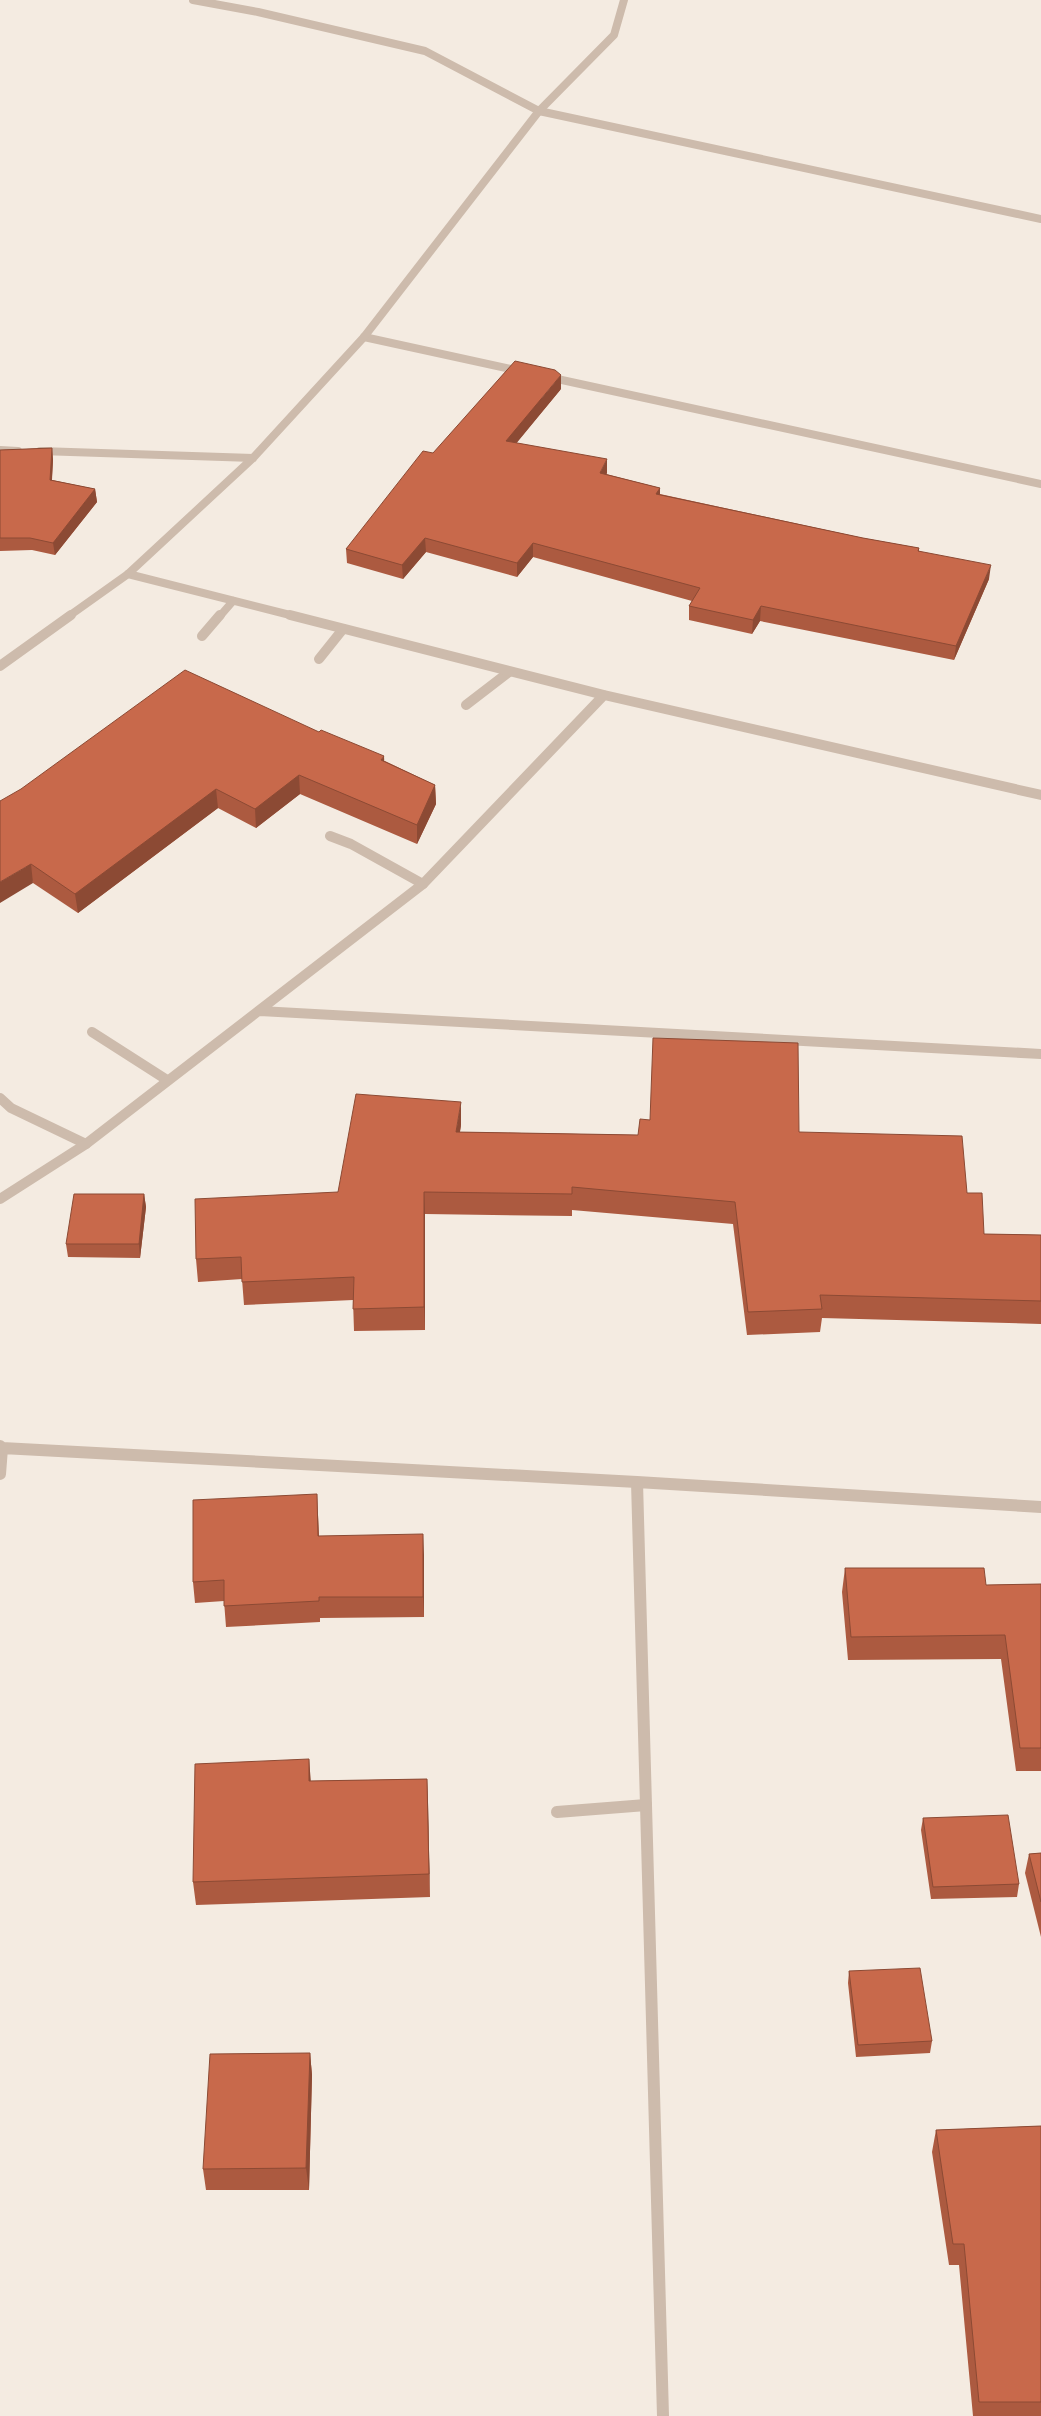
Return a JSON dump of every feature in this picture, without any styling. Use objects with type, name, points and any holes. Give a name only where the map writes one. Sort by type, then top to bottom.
[{"type":"street","points":[[193,0],[258,12],[425,51],[539,111],[1041,219]]},
{"type":"street","points":[[0,666],[128,574],[253,458],[364,337],[539,111],[614,35],[624,0]]},
{"type":"street","points":[[364,337],[527,373]]},
{"type":"street","points":[[543,376],[1041,484]]},
{"type":"street","points":[[0,450],[253,458]]},
{"type":"street","points":[[128,574],[604,695],[1041,795]]},
{"type":"street","points":[[202,636],[233,601]]},
{"type":"street","points":[[319,660],[343,629]]},
{"type":"street","points":[[466,705],[509,672]]},
{"type":"street","points":[[0,1199],[86,1144],[423,884],[604,695]]},
{"type":"street","points":[[330,836],[351,844],[423,884]]},
{"type":"street","points":[[260,1011],[1041,1054]]},
{"type":"street","points":[[92,1032],[167,1080]]},
{"type":"street","points":[[0,1098],[11,1108],[86,1144]]},
{"type":"street","points":[[0,1474],[1,1447],[637,1482],[1041,1507]]},
{"type":"street","points":[[637,1482],[663,2416]]},
{"type":"street","points":[[557,1812],[646,1805]]},
{"type":"building","points":[[515,361],[555,370],[561,375],[506,441],[607,459],[600,473],[660,488],[656,494],[863,538],[919,548],[918,551],[991,565],[956,646],[761,606],[753,620],[689,606],[700,588],[533,543],[517,563],[425,538],[402,565],[346,549],[423,451],[433,453]]},
{"type":"building","points":[[52,448],[50,480],[95,489],[53,543],[30,538],[0,538],[0,450]]},
{"type":"building","points":[[185,670],[319,732],[321,730],[384,756],[381,760],[435,785],[417,825],[299,775],[255,809],[216,789],[75,894],[31,864],[0,882],[0,801],[21,789]]},
{"type":"building","points":[[653,1038],[798,1043],[799,1132],[962,1136],[967,1193],[982,1193],[984,1234],[1041,1235],[1041,1301],[820,1295],[822,1309],[748,1312],[735,1202],[572,1187],[572,1194],[424,1192],[424,1307],[353,1309],[354,1277],[242,1282],[241,1257],[196,1259],[195,1199],[338,1192],[356,1094],[461,1102],[456,1132],[638,1135],[640,1119],[650,1120]]},
{"type":"building","points":[[74,1194],[144,1194],[139,1244],[66,1244]]},
{"type":"building","points":[[317,1494],[318,1536],[423,1534],[423,1597],[319,1597],[319,1601],[224,1606],[224,1580],[193,1582],[193,1500]]},
{"type":"building","points":[[845,1568],[984,1568],[986,1585],[1041,1584],[1041,1748],[1020,1748],[1005,1635],[851,1637]]},
{"type":"building","points":[[309,1759],[309,1781],[427,1779],[429,1874],[193,1882],[195,1764]]},
{"type":"building","points":[[1008,1815],[1019,1884],[933,1887],[923,1818]]},
{"type":"building","points":[[1041,1853],[1041,1902],[1029,1854]]},
{"type":"building","points":[[920,1968],[932,2041],[858,2045],[849,1971]]},
{"type":"building","points":[[310,2053],[306,2168],[203,2169],[210,2054]]},
{"type":"building","points":[[1041,2126],[1041,2402],[979,2402],[964,2244],[953,2244],[936,2130]]}]
